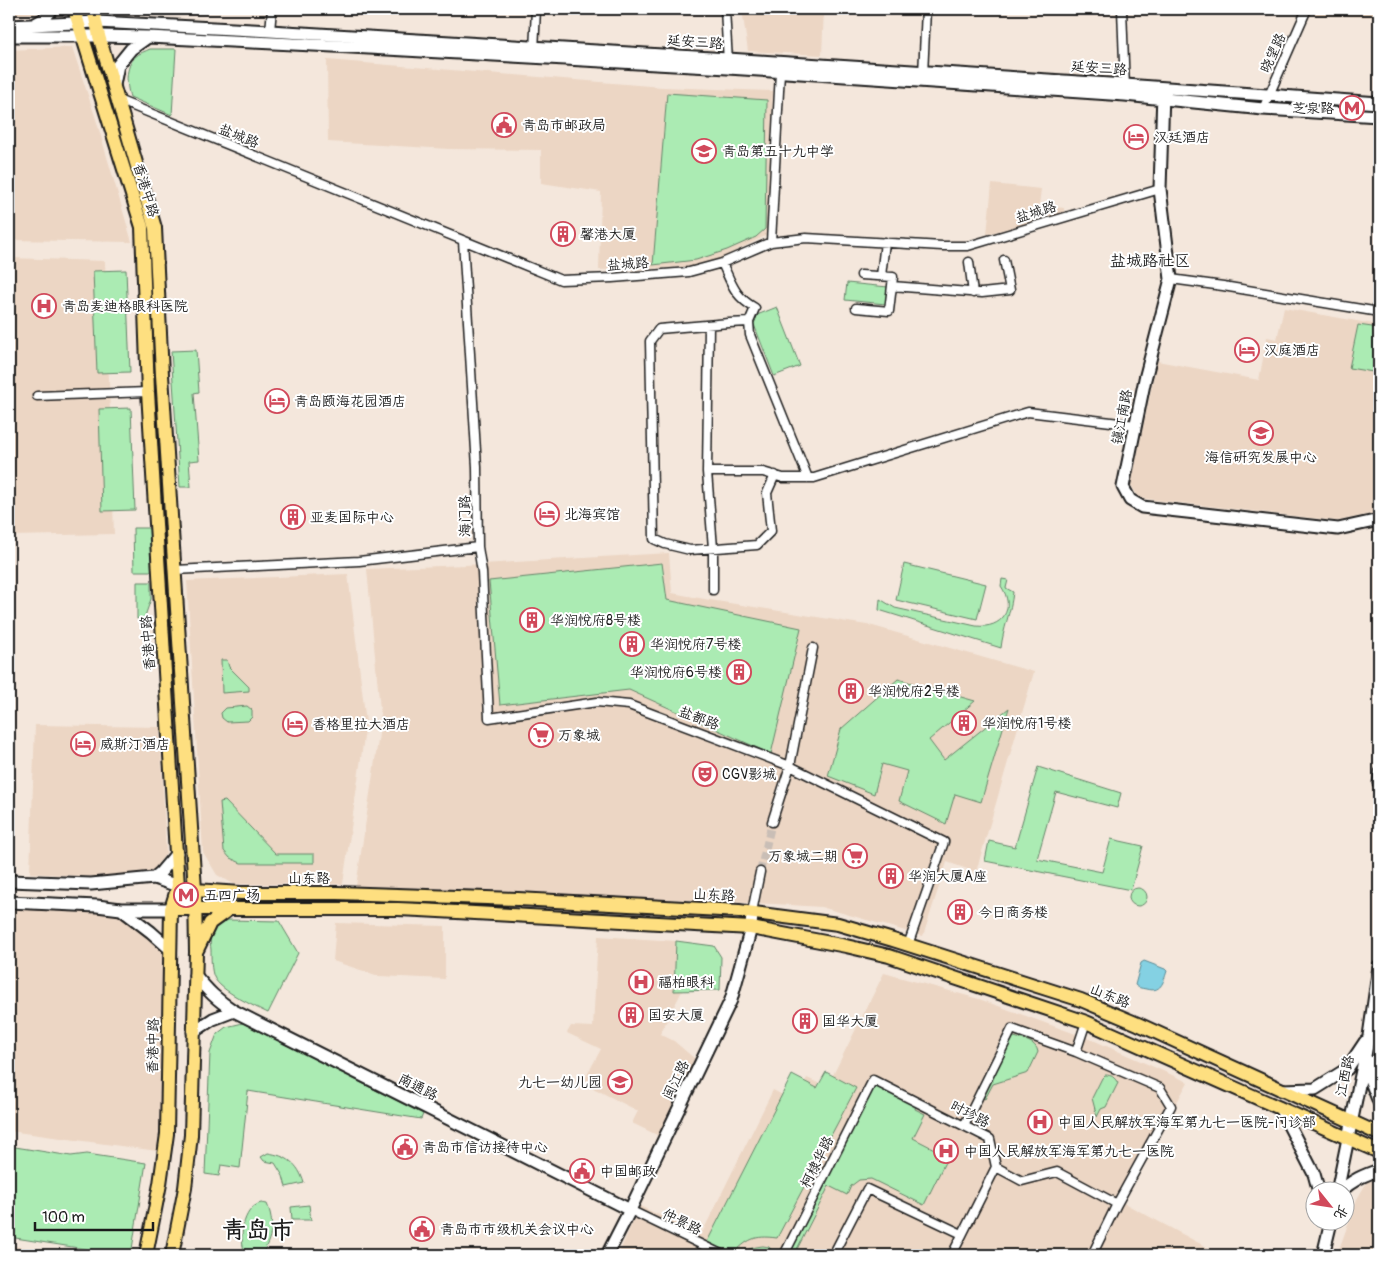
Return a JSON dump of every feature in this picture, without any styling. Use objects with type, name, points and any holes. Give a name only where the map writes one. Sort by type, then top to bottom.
[{"type":"main road","points":[[33,26],[44,19],[52,9]]},
{"type":"main road","name":"香港中路","points":[[74,9],[142,227],[148,392],[178,886],[171,910],[167,1134],[160,1184],[146,1255]]},
{"type":"main road","name":"香港中路","points":[[93,9],[99,36],[155,228],[162,375],[195,890],[196,952],[191,1136],[185,1188],[172,1255]]},
{"type":"main road","name":"延安三路","points":[[9,26],[97,22],[270,31],[534,52],[728,63],[1163,93],[1268,96],[1379,104]]},
{"type":"main road","name":"延安三路","points":[[9,36],[148,37],[343,47],[534,52]]},
{"type":"main road","points":[[114,85],[118,65],[131,49],[148,37]]},
{"type":"main road","name":"延安三路","points":[[728,63],[780,72],[923,77]]},
{"type":"main road","name":"延安三路","points":[[1163,93],[1263,109],[1379,116]]},
{"type":"main road","name":"镇江南路","points":[[1163,93],[1160,189],[1171,279],[1145,379],[1123,487],[1130,500],[1142,507],[1338,529],[1379,520]]},
{"type":"main road","points":[[154,878],[177,853]]},
{"type":"main road","name":"山东路","points":[[9,881],[91,884],[154,878],[195,890],[242,893],[338,893],[518,899],[752,912],[838,924],[1081,1000],[1379,1134]]},
{"type":"main road","points":[[9,902],[171,910],[398,909],[751,928],[889,956],[1086,1022],[1379,1152]]},
{"type":"main road","points":[[121,909],[170,949]]},
{"type":"main road","points":[[196,952],[210,923],[228,910]]},
{"type":"main road","name":"闽江路","points":[[607,1255],[731,1000],[751,928],[752,912]]},
{"type":"main road","name":"江西路","points":[[1340,1182],[1347,1138],[1369,1036],[1379,966]]},
{"type":"main road","name":"南通路","points":[[195,975],[208,991],[234,1011],[630,1210]]},
{"type":"main road","points":[[194,1032],[220,1016],[234,1011]]},
{"type":"main road","points":[[1281,1090],[1315,1089],[1347,1069],[1369,1036]]},
{"type":"main road","points":[[1369,1036],[1368,1074],[1379,1102]]},
{"type":"main road","points":[[1280,1108],[1314,1174],[1316,1182]]},
{"type":"main road","points":[[1352,1182],[1379,1170]]},
{"type":"main road","points":[[1323,1255],[1328,1232]]},
{"type":"street","points":[[270,31],[272,9]]},
{"type":"street","points":[[534,52],[536,9]]},
{"type":"street","points":[[725,9],[728,63]]},
{"type":"street","points":[[923,77],[926,9]]},
{"type":"street","points":[[1122,9],[1125,90]]},
{"type":"street","name":"晓望路","points":[[1263,109],[1307,9]]},
{"type":"street","points":[[771,242],[780,72]]},
{"type":"street","name":"盐城路","points":[[118,100],[561,280],[689,272],[722,263],[771,242],[806,238],[968,246],[1160,189]]},
{"type":"street","name":"海门路","points":[[175,570],[359,561],[478,547],[477,467],[463,241]]},
{"type":"street","points":[[881,276],[885,242]]},
{"type":"street","points":[[892,286],[982,293],[1010,290],[1004,260]]},
{"type":"street","points":[[969,262],[973,292]]},
{"type":"street","points":[[722,263],[736,294],[755,308],[749,322],[750,335],[808,478]]},
{"type":"street","points":[[856,308],[889,311],[893,277],[860,275]]},
{"type":"street","points":[[1171,279],[1379,312]]},
{"type":"street","points":[[749,322],[659,329],[650,341],[654,538],[665,544],[690,550],[757,545],[771,531],[767,493],[775,476]]},
{"type":"street","points":[[709,325],[707,472],[713,548],[712,590]]},
{"type":"street","points":[[37,396],[148,392]]},
{"type":"street","points":[[707,472],[763,472],[783,478],[822,476],[1028,412],[1136,425]]},
{"type":"street","name":"盐都路","points":[[478,547],[482,572],[489,718],[597,702],[629,705],[790,766],[944,842],[908,945]]},
{"type":"street","points":[[772,822],[790,766],[813,648]]},
{"type":"street","points":[[1378,784],[1379,772]]},
{"type":"street","points":[[752,912],[760,872]]},
{"type":"street","points":[[1076,1052],[1086,1022]]},
{"type":"street","points":[[964,1126],[1012,1028],[1076,1052],[1160,1088],[1171,1106],[1117,1204],[1092,1255]]},
{"type":"street","name":"时珍路","points":[[873,1080],[990,1139],[996,1167]]},
{"type":"street","name":"柯棣华路","points":[[784,1255],[873,1080]]},
{"type":"street","points":[[952,1255],[996,1167],[1022,1181],[1057,1172],[1117,1204]]},
{"type":"street","points":[[833,1255],[867,1189],[962,1234]]},
{"type":"street","name":"仲景路","points":[[630,1210],[723,1255]]},
{"type":"shaded area","points":[[9,9],[42,9],[34,14],[9,16]]},
{"type":"shaded area","points":[[742,9],[824,9],[822,55],[748,51]]},
{"type":"shaded area","points":[[1314,9],[1379,9],[1379,17],[1312,15]]},
{"type":"shaded area","points":[[72,47],[95,116],[132,242],[9,240],[9,50]]},
{"type":"shaded area","points":[[327,60],[662,87],[773,91],[767,235],[722,258],[689,267],[599,270],[601,192],[541,183],[541,150],[449,149],[328,142]]},
{"type":"shaded area","points":[[992,184],[1041,189],[1039,205],[1064,208],[1064,213],[987,234]]},
{"type":"shaded area","points":[[9,258],[105,261],[114,534],[9,536]]},
{"type":"shaded area","name":"海信研究发展中心","points":[[1284,308],[1379,325],[1379,512],[1338,521],[1139,498],[1131,485],[1157,361],[1259,380],[1267,337],[1277,339]]},
{"type":"shaded area","points":[[669,553],[672,593],[873,626],[1034,672],[976,872],[947,862],[923,936],[821,907],[356,886],[381,721],[367,569]]},
{"type":"shaded area","points":[[348,574],[366,723],[343,884],[234,884],[217,875],[203,852],[187,581]]},
{"type":"shaded area","points":[[35,725],[160,727],[166,853],[153,871],[133,879],[30,873]]},
{"type":"shaded area","points":[[9,908],[126,914],[171,955],[165,1152],[9,1131]]},
{"type":"shaded area","points":[[336,923],[445,926],[445,979],[379,976],[333,961]]},
{"type":"shaded area","points":[[598,936],[676,941],[674,991],[682,991],[660,1034],[674,1041],[695,1059],[659,1136],[632,1123],[638,1111],[587,1085],[586,1077],[601,1049],[567,1033],[571,1026],[593,1027]]},
{"type":"shaded area","name":"中国人民解放军海军第九七一医院","points":[[884,973],[979,999],[1095,1041],[1188,1082],[1122,1202],[1212,1250],[1210,1255],[618,1255],[640,1206],[701,1235],[773,1090],[794,1101],[807,1078],[827,1087]]},
{"type":"shaded area","points":[[1379,1180],[1379,1255],[1337,1255],[1345,1232],[1356,1232],[1356,1202],[1367,1182]]},
{"type":"shaded area","points":[[9,1245],[67,1255],[9,1255]]},
{"type":"green space","points":[[150,49],[176,49],[172,115],[130,97],[127,81],[129,66],[140,53]]},
{"type":"green space","name":"青岛第五十九中学","points":[[667,93],[767,100],[765,229],[756,237],[727,250],[696,260],[653,265]]},
{"type":"green space","points":[[126,270],[130,372],[97,373],[93,271]]},
{"type":"green space","points":[[847,283],[888,287],[886,304],[845,300]]},
{"type":"green space","points":[[777,307],[800,366],[774,376],[753,322],[757,315]]},
{"type":"green space","points":[[1358,325],[1379,328],[1379,373],[1349,368]]},
{"type":"green space","points":[[196,350],[199,392],[194,393],[199,460],[189,461],[191,487],[180,487],[171,351]]},
{"type":"green space","points":[[131,408],[135,510],[102,511],[99,409]]},
{"type":"green space","points":[[133,528],[151,528],[152,571],[134,571]]},
{"type":"green space","points":[[662,563],[667,600],[801,628],[771,754],[629,690],[500,705],[489,581]]},
{"type":"green space","points":[[904,564],[986,584],[977,619],[896,600]]},
{"type":"green space","points":[[1002,579],[1008,580],[1006,588],[1013,592],[1001,648],[879,610],[880,599],[895,608],[976,626],[993,624],[1000,620],[1007,609],[1005,594],[1001,586]]},
{"type":"green space","points":[[137,582],[151,582],[151,599],[144,619],[137,619]]},
{"type":"green space","points":[[221,660],[227,660],[229,667],[249,687],[249,691],[222,693]]},
{"type":"green space","points":[[898,679],[975,701],[929,740],[944,760],[1009,708],[981,802],[955,794],[946,824],[899,801],[907,771],[882,764],[874,794],[828,776],[841,729]]},
{"type":"green space","points":[[247,706],[252,710],[252,717],[248,721],[227,722],[222,718],[221,713],[226,708]]},
{"type":"green space","points":[[1038,767],[1121,793],[1117,808],[1056,792],[1037,859],[1102,872],[1111,839],[1143,846],[1131,890],[985,861],[989,841],[1015,847]]},
{"type":"green space","points":[[225,801],[276,854],[314,854],[314,863],[241,863],[230,858],[224,851],[220,802]]},
{"type":"green space","points":[[1138,888],[1144,891],[1147,897],[1144,903],[1138,906],[1132,903],[1129,897],[1132,891]]},
{"type":"green space","points":[[228,920],[279,921],[298,953],[268,1013],[230,993],[214,977],[211,964],[211,935],[215,928]]},
{"type":"green space","points":[[676,941],[714,946],[721,957],[720,990],[674,991]]},
{"type":"green space","points":[[243,1023],[423,1114],[421,1119],[248,1091],[240,1168],[221,1165],[219,1176],[205,1174],[210,1053],[217,1034],[226,1027]]},
{"type":"green space","points":[[1014,1037],[1032,1043],[1038,1052],[1028,1073],[993,1084],[985,1099],[980,1096],[1011,1038]]},
{"type":"green space","points":[[826,1072],[856,1088],[777,1238],[763,1237],[752,1239],[732,1255],[707,1242],[792,1075],[817,1088]]},
{"type":"green space","points":[[1105,1075],[1113,1077],[1118,1083],[1106,1107],[1101,1109],[1097,1117],[1092,1098]]},
{"type":"green space","points":[[873,1084],[916,1105],[915,1109],[925,1114],[913,1138],[948,1156],[924,1205],[871,1179],[859,1180],[851,1186],[847,1195],[829,1186],[794,1255],[787,1255]]},
{"type":"green space","points":[[9,1146],[71,1156],[87,1154],[146,1163],[131,1255],[9,1237]]},
{"type":"green space","points":[[268,1153],[281,1156],[291,1162],[299,1170],[304,1183],[286,1187],[283,1176],[275,1163],[264,1161],[261,1157]]},
{"type":"green space","points":[[261,1203],[267,1204],[271,1217],[270,1237],[261,1255],[246,1255],[242,1241],[243,1225],[250,1211]]},
{"type":"green space","points":[[309,1205],[311,1220],[292,1220],[291,1207]]},
{"type":"green space","points":[[763,1246],[769,1247],[772,1255],[743,1255],[749,1249]]},
{"type":"water","points":[[1144,961],[1167,971],[1163,983],[1155,990],[1140,988],[1135,985],[1141,963]]},
{"type":"tunnel","points":[[760,872],[772,822]]},
{"type":"place","name":"芝泉路","points":[[1352,108]]},
{"type":"place","name":"青岛市邮政局","points":[[504,125]]},
{"type":"place","name":"汉廷酒店","points":[[1136,137]]},
{"type":"place","name":"青岛第五十九中学","points":[[704,151]]},
{"type":"place","name":"馨港大厦","points":[[563,234]]},
{"type":"place","name":"青岛麦迪格眼科医院","points":[[44,306]]},
{"type":"place","name":"汉庭酒店","points":[[1247,350]]},
{"type":"place","name":"青岛颐海花园酒店","points":[[277,401]]},
{"type":"place","name":"海信研究发展中心","points":[[1261,433]]},
{"type":"place","name":"北海宾馆","points":[[547,514]]},
{"type":"place","name":"亚麦国际中心","points":[[293,517]]},
{"type":"place","name":"华润悦府8号楼","points":[[532,620]]},
{"type":"place","name":"华润悦府7号楼","points":[[632,644]]},
{"type":"place","name":"华润悦府6号楼","points":[[739,672]]},
{"type":"place","name":"华润悦府2号楼","points":[[851,691]]},
{"type":"place","name":"华润悦府1号楼","points":[[964,723]]},
{"type":"place","name":"香格里拉大酒店","points":[[295,724]]},
{"type":"place","name":"万象城","points":[[541,735]]},
{"type":"place","name":"威斯汀酒店","points":[[83,744]]},
{"type":"place","name":"CGV影城","points":[[705,774]]},
{"type":"place","name":"万象城二期","points":[[855,856]]},
{"type":"place","name":"华润大厦A座","points":[[891,876]]},
{"type":"place","name":"五四广场","points":[[186,895]]},
{"type":"place","name":"今日商务楼","points":[[960,912]]},
{"type":"place","name":"福柏眼科","points":[[641,982]]},
{"type":"place","name":"国安大厦","points":[[631,1015]]},
{"type":"place","name":"国华大厦","points":[[805,1021]]},
{"type":"place","name":"九七一幼儿园","points":[[620,1082]]},
{"type":"place","name":"中国人民解放军海军第九七一医院-门诊部","points":[[1040,1122]]},
{"type":"place","name":"青岛市信访接待中心","points":[[405,1147]]},
{"type":"place","name":"中国人民解放军海军第九七一医院","points":[[946,1151]]},
{"type":"place","name":"中国邮政","points":[[582,1171]]},
{"type":"place","name":"青岛市市级机关会议中心","points":[[422,1229]]},
{"type":"district","name":"盐城路社区","points":[[1150,261]]},
{"type":"district","name":"青岛市","points":[[258,1230]]}]
